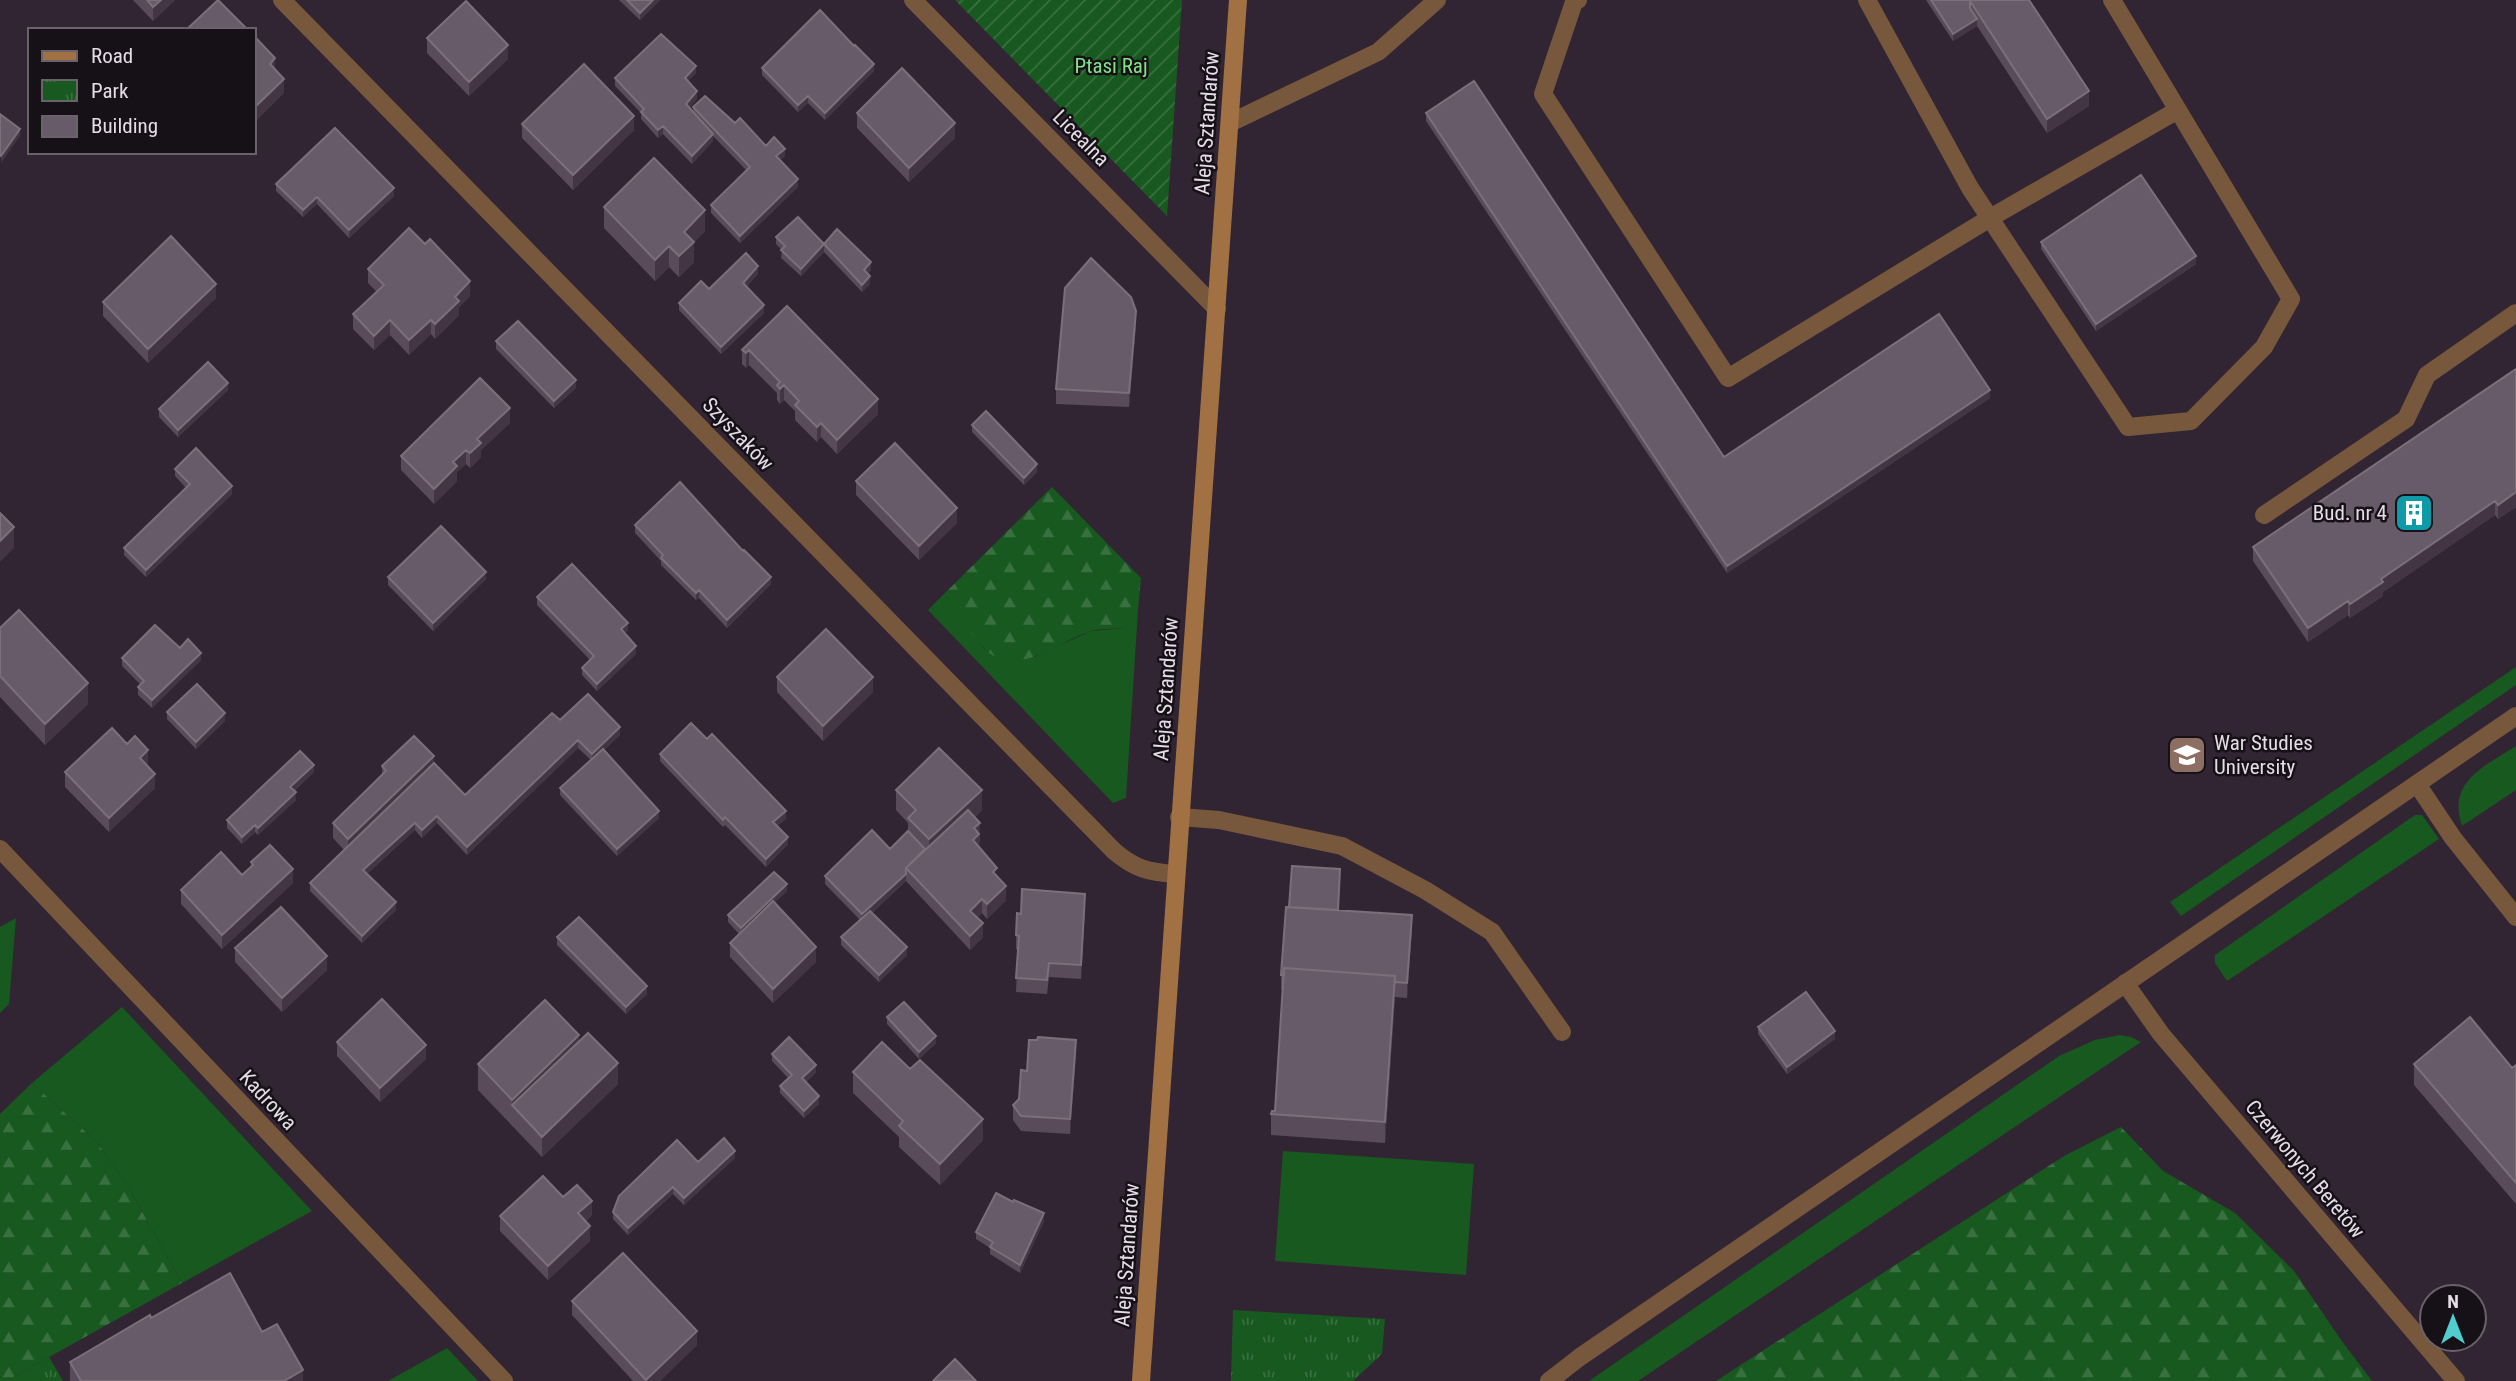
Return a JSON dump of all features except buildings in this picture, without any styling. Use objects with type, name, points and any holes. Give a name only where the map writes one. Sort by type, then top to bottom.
[{"type":"street","name":"Szyszaków","points":[[282,0],[1114,851],[1130,864],[1151,872],[1176,874]]},
{"type":"street","name":"Licealna","points":[[913,0],[1217,309]]},
{"type":"street","name":"Aleja Sztandarów","points":[[1142,1381],[1238,0]]},
{"type":"street","points":[[1230,123],[1378,52],[1437,0]]},
{"type":"street","points":[[1578,0],[1574,2],[1543,94],[1728,378],[1990,218],[2178,110]]},
{"type":"street","points":[[1867,0],[1970,188],[2128,427],[2192,421],[2264,347],[2291,299],[2112,0]]},
{"type":"street","points":[[2264,515],[2406,419],[2427,375],[2516,313]]},
{"type":"street","points":[[1549,1381],[2516,716]]},
{"type":"street","points":[[2417,783],[2453,838],[2516,916]]},
{"type":"street","points":[[1180,817],[1219,820],[1342,846],[1425,890],[1492,932],[1562,1032]]},
{"type":"street","name":"Kadrowa","points":[[0,849],[503,1381]]},
{"type":"street","name":"Czerwonych Beretów","points":[[2125,983],[2161,1034],[2456,1381]]},
{"type":"green space","name":"Ptasi Raj","points":[[955,0],[1182,0],[1167,216]]},
{"type":"green space","points":[[1052,487],[1141,578],[1138,610],[1126,628],[1092,631],[1035,656],[1008,661],[995,657],[983,647],[945,593]]},
{"type":"green space","points":[[945,593],[984,649],[1034,657],[1091,631],[1125,628],[1138,610],[1126,798],[1113,803],[928,610]]},
{"type":"green space","points":[[2516,667],[2516,685],[2181,916],[2170,902]]},
{"type":"green space","points":[[2516,746],[2516,790],[2462,826],[2459,811],[2464,786],[2481,769]]},
{"type":"green space","points":[[2415,815],[2422,815],[2439,839],[2227,981],[2215,963],[2215,955]]},
{"type":"green space","points":[[16,918],[9,1004],[0,1013],[0,927]]},
{"type":"green space","points":[[122,1007],[312,1211],[182,1283],[126,1183],[97,1142],[32,1083]]},
{"type":"green space","points":[[2120,1035],[2141,1042],[1638,1381],[1589,1381],[2059,1056],[2095,1040]]},
{"type":"green space","points":[[32,1083],[97,1142],[126,1183],[182,1283],[6,1381],[0,1381],[0,1114]]},
{"type":"green space","points":[[2121,1127],[2163,1171],[2235,1213],[2294,1271],[2372,1381],[1716,1381],[2064,1156]]},
{"type":"green space","points":[[1283,1151],[1474,1164],[1466,1275],[1275,1261]]},
{"type":"green space","points":[[1233,1310],[1385,1319],[1382,1354],[1353,1381],[1231,1381]]},
{"type":"green space","points":[[447,1348],[478,1381],[388,1381]]},
{"type":"green space","points":[[49,1357],[63,1381],[6,1381]]},
{"type":"place","name":"Bud. nr 4","points":[[2414,513]]},
{"type":"place","name":"War Studies University","points":[[2187,755]]}]
